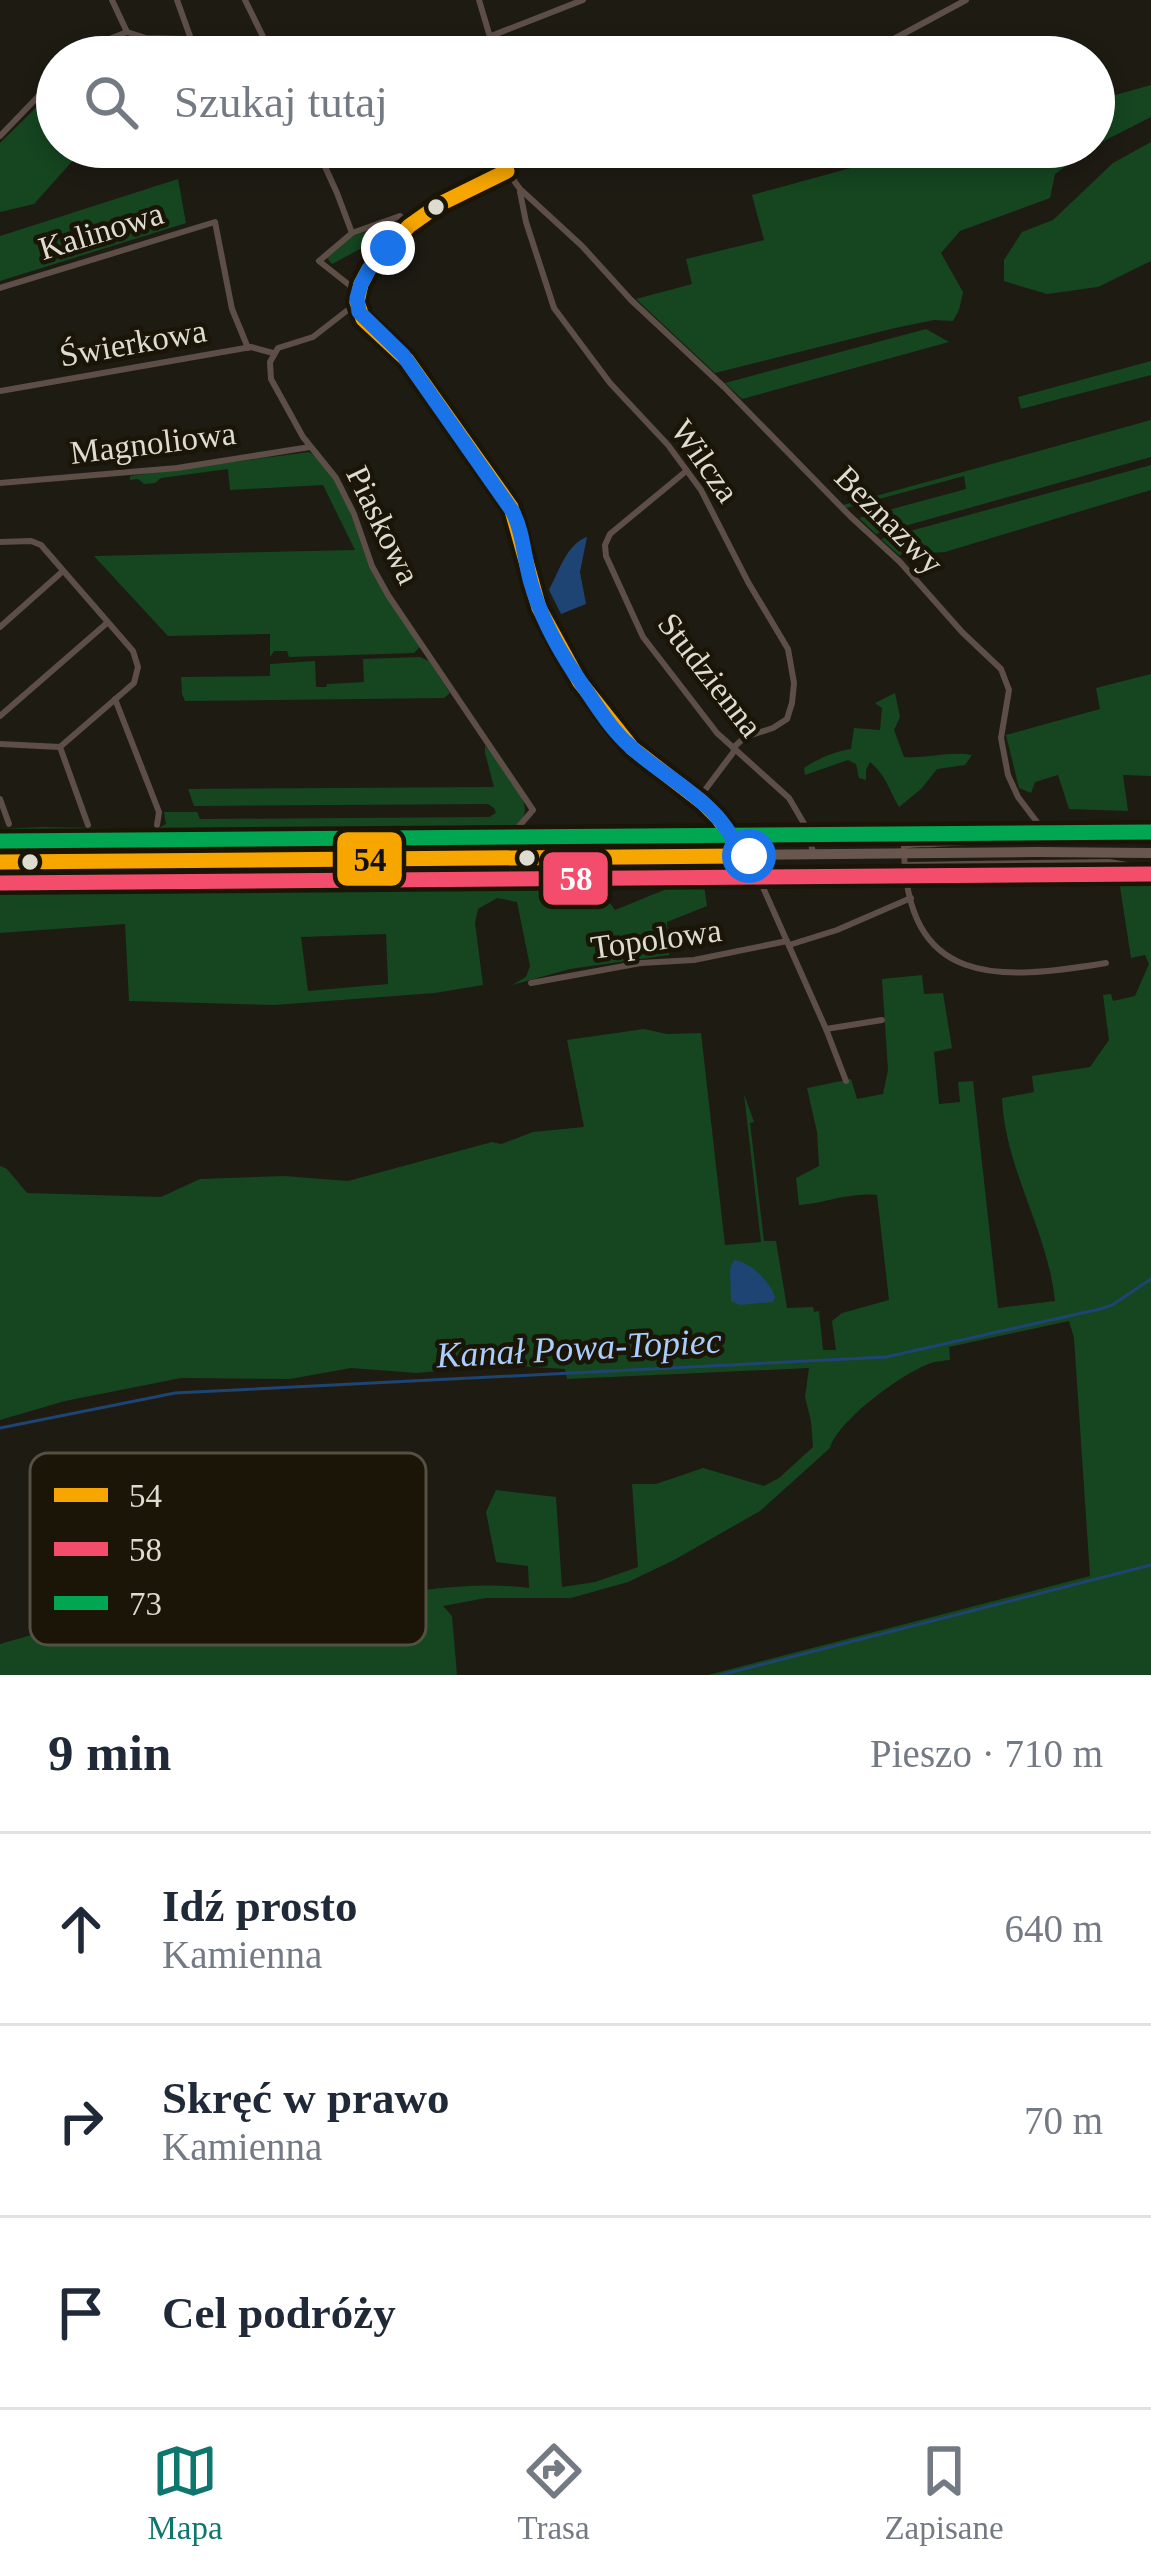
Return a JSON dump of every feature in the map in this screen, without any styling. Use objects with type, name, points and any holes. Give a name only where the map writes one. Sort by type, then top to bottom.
[{"type":"main road","points":[[0,862],[814,854],[905,859],[1151,850]]},
{"type":"street","points":[[112,0],[127,32]]},
{"type":"street","points":[[177,0],[190,36]]},
{"type":"street","points":[[245,0],[263,36]]},
{"type":"street","points":[[479,0],[490,36],[583,0]]},
{"type":"street","points":[[902,36],[966,0]]},
{"type":"street","points":[[117,36],[127,32],[140,36]]},
{"type":"street","points":[[0,136],[36,98]]},
{"type":"street","points":[[326,168],[352,233]]},
{"type":"street","points":[[273,353],[284,344],[319,334],[358,306],[358,292],[373,264],[410,226],[440,204],[509,168]]},
{"type":"street","name":"Beznazwy","points":[[508,171],[520,189],[631,300],[901,562],[1005,675],[1009,694],[1001,738],[1005,760],[1013,789],[1045,839],[909,843],[904,846],[905,859]]},
{"type":"street","name":"Wilcza","points":[[520,189],[521,206],[554,308],[610,382],[668,446],[712,509],[790,657],[794,683],[788,718],[745,737],[699,798]]},
{"type":"street","points":[[358,292],[319,260],[352,233],[400,216],[410,226]]},
{"type":"street","name":"Kalinowa","points":[[0,287],[217,222],[232,308],[248,348]]},
{"type":"street","name":"Topolowa","points":[[358,306],[364,320],[407,360],[513,512],[534,592],[575,674],[624,741],[699,798],[732,837],[788,943]]},
{"type":"street","name":"Świerkowa","points":[[0,391],[248,348],[273,353]]},
{"type":"street","name":"Piaskowa","points":[[273,353],[270,376],[355,514],[372,566],[388,595],[533,810],[514,832],[511,858]]},
{"type":"street","name":"Magnoliowa","points":[[0,483],[177,468],[310,447]]},
{"type":"street","name":"Studzienna","points":[[685,472],[610,534],[604,550],[643,637],[717,733],[789,798],[806,827],[814,854]]},
{"type":"street","points":[[0,542],[38,543],[137,661],[136,680],[60,747],[0,744]]},
{"type":"street","points":[[0,627],[63,571]]},
{"type":"street","points":[[0,716],[107,622]]},
{"type":"street","points":[[115,700],[159,812],[157,825]]},
{"type":"street","points":[[60,747],[88,825]]},
{"type":"street","points":[[0,799],[9,824]]},
{"type":"street","points":[[1106,963],[1010,974],[948,959],[917,917],[905,859],[1108,862],[1151,869]]},
{"type":"street","name":"Topolowa","points":[[531,983],[788,943],[837,930],[911,898]]},
{"type":"street","points":[[788,943],[846,1081]]},
{"type":"street","points":[[826,1029],[882,1020]]},
{"type":"green space","points":[[1151,85],[1151,117],[1115,135],[1115,95]]},
{"type":"green space","points":[[36,108],[36,168],[66,168],[34,204],[0,212],[0,143]]},
{"type":"green space","points":[[1151,142],[1151,261],[1098,287],[1047,294],[1004,281],[1004,260],[1022,232],[1053,220],[1108,168],[1115,168],[1115,162]]},
{"type":"green space","points":[[850,168],[1063,168],[1055,174],[1050,198],[960,231],[941,253],[963,292],[953,321],[895,328],[715,373],[636,299],[692,284],[686,259],[764,240],[752,195]]},
{"type":"green space","points":[[178,179],[186,223],[0,281],[0,236]]},
{"type":"green space","points":[[395,221],[401,227],[374,255],[364,247],[332,264],[327,258],[351,237]]},
{"type":"green space","points":[[926,329],[949,342],[742,399],[725,383]]},
{"type":"green space","points":[[1151,361],[1151,375],[1021,409],[1018,397]]},
{"type":"green space","points":[[1151,420],[1151,457],[876,534],[859,518],[966,489],[964,476],[846,508],[843,505]]},
{"type":"green space","points":[[309,452],[340,488],[375,577],[420,647],[414,653],[289,657],[287,651],[274,651],[270,657],[270,634],[168,636],[94,556],[355,550],[323,485],[230,490],[228,469],[161,478],[155,483],[130,480],[130,476]]},
{"type":"green space","points":[[1151,465],[1151,490],[945,552],[899,555],[881,539]]},
{"type":"green space","points":[[420,657],[429,661],[450,693],[444,698],[185,701],[182,694],[181,677],[270,676],[270,664],[315,661],[316,687],[326,687],[364,682],[363,659]]},
{"type":"green space","points":[[1151,674],[1151,776],[1123,775],[1128,811],[1069,809],[1058,775],[1035,782],[1031,793],[1019,788],[1006,735],[1100,709],[1096,688]]},
{"type":"green space","points":[[895,693],[900,717],[894,730],[904,757],[972,755],[965,765],[937,769],[899,807],[884,777],[870,762],[866,780],[859,778],[856,764],[848,760],[805,775],[804,768],[815,761],[851,749],[854,728],[880,730],[882,708],[875,703]]},
{"type":"green space","points":[[485,745],[511,779],[525,808],[506,852],[0,854],[0,829],[157,829],[166,824],[164,812],[197,812],[200,819],[489,817],[496,813],[488,804],[194,806],[188,789],[494,787]]},
{"type":"green space","points":[[676,865],[701,865],[707,906],[667,922],[669,955],[570,969],[512,985],[526,977],[530,966],[517,902],[497,898],[478,909],[475,923],[483,985],[274,1005],[129,1001],[125,924],[0,933],[0,876],[586,870],[615,910],[674,886]],"holes":[[[386,934],[388,984],[308,991],[301,937]]]},
{"type":"green space","points":[[1117,867],[1151,874],[1151,1675],[708,1675],[1090,1576],[1069,1321],[949,1347],[950,1360],[919,1368],[858,1412],[830,1448],[760,1511],[628,1582],[571,1598],[486,1598],[443,1606],[452,1616],[457,1675],[0,1675],[0,1644],[30,1635],[30,1645],[426,1645],[426,1590],[529,1588],[528,1566],[496,1562],[486,1512],[496,1490],[556,1497],[562,1587],[638,1567],[632,1484],[656,1484],[703,1468],[764,1486],[813,1447],[805,1397],[809,1368],[567,1379],[565,1369],[501,1365],[417,1373],[351,1368],[290,1379],[181,1378],[65,1401],[0,1420],[0,1166],[27,1193],[161,1197],[200,1179],[284,1176],[348,1181],[533,1132],[584,1127],[567,1040],[644,1029],[701,1033],[725,1245],[761,1242],[744,1094],[754,1122],[750,1123],[764,1241],[776,1241],[787,1308],[819,1311],[823,1350],[836,1350],[832,1321],[842,1313],[889,1300],[877,1195],[799,1205],[796,1178],[819,1166],[807,1088],[851,1079],[857,1099],[883,1094],[888,1070],[882,979],[922,975],[924,994],[943,993],[952,1048],[934,1052],[939,1104],[960,1102],[958,1082],[973,1081],[998,1308],[1055,1301],[1044,1250],[1011,1150],[1002,1098],[1034,1092],[1032,1076],[1090,1067],[1109,1040],[1103,995],[1111,994],[1113,1001],[1135,996],[1149,964],[1145,955],[1131,958]]},
{"type":"water","points":[[587,537],[580,572],[586,604],[561,614],[549,590],[569,552]]},
{"type":"water","points":[[734,1260],[764,1279],[775,1297],[773,1302],[740,1305],[731,1301]]},
{"type":"waterway","name":"Kanał Powa-Topiec","points":[[0,1428],[175,1393],[886,1357],[1100,1309],[1151,1279]]},
{"type":"waterway","points":[[721,1675],[1151,1565]]},
{"type":"transit line","name":"54","points":[[507,171],[440,204],[409,226],[369,269],[357,302],[363,319],[407,360],[511,507],[539,608],[579,681],[632,748],[718,818],[739,856]]},
{"type":"transit line","name":"73","points":[[0,841],[1151,832]]},
{"type":"transit line","name":"54","points":[[0,862],[739,856]]},
{"type":"transit line","name":"58","points":[[0,883],[1151,874]]},
{"type":"route","points":[[388,248],[361,284],[359,312],[403,355],[513,512],[532,587],[561,652],[582,685],[620,736],[699,798],[732,837],[740,856],[749,856]]}]
